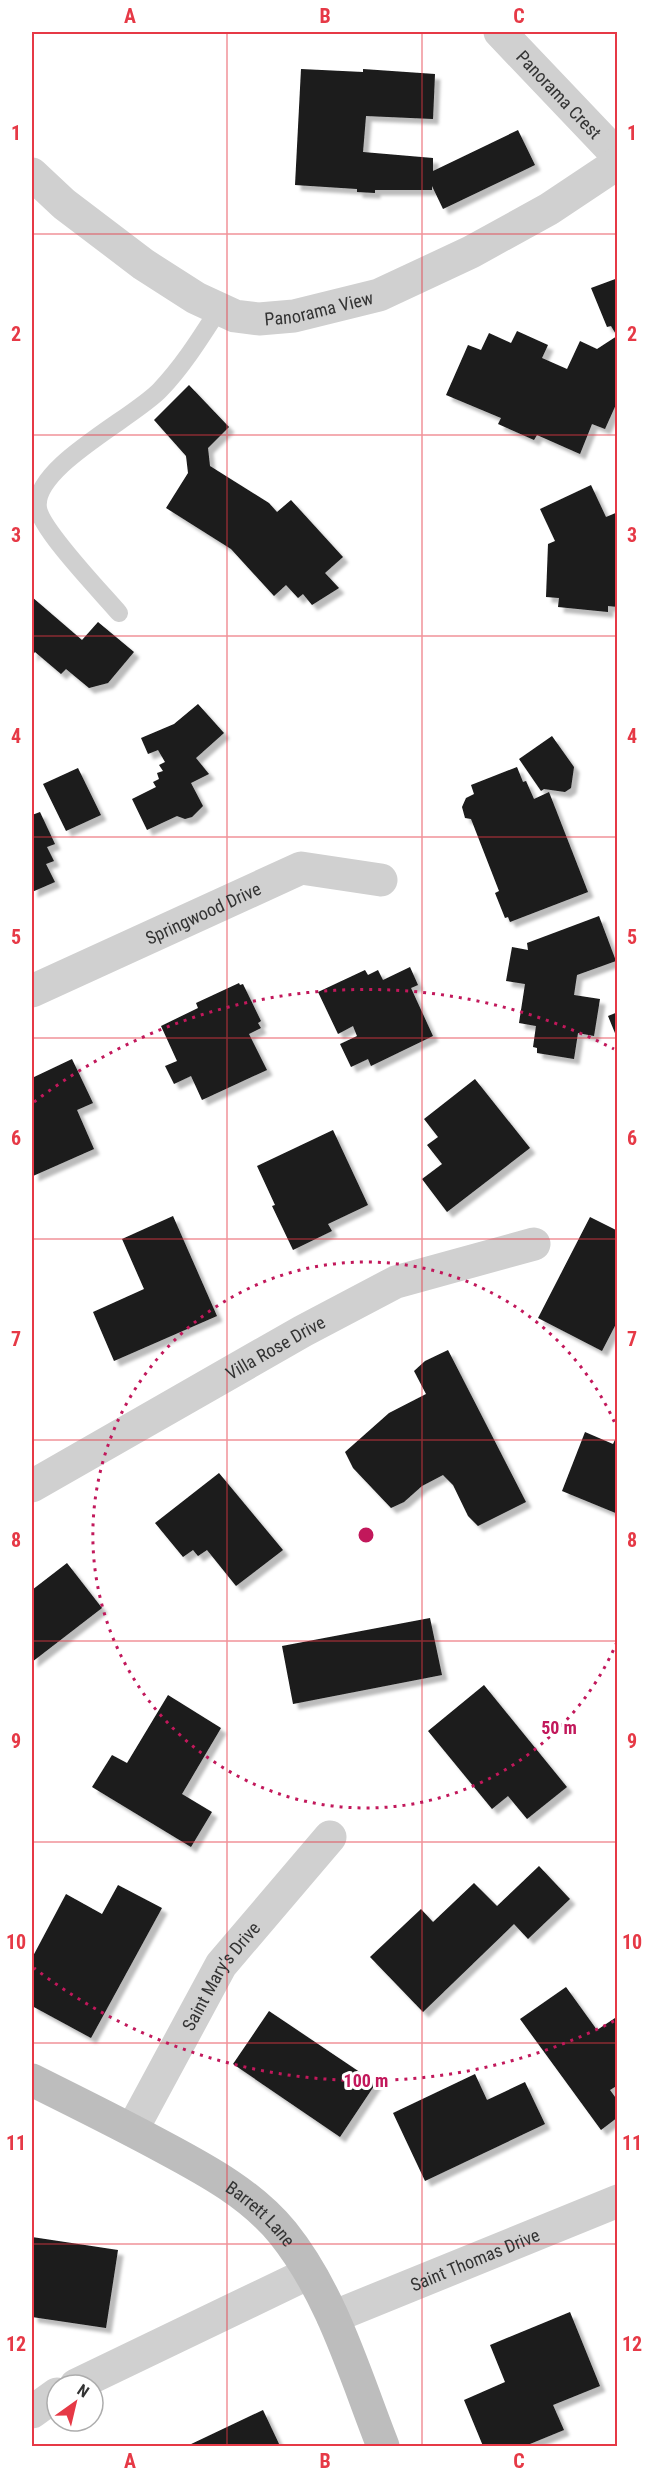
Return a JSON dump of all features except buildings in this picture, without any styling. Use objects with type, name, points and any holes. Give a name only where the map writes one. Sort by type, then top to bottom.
[{"type":"street","name":"Panorama Crest","points":[[501,32],[618,156]]},
{"type":"street","name":"Panorama View","points":[[32,174],[64,204],[143,264],[196,298],[235,316],[259,319],[294,316],[379,295],[471,252],[549,209],[618,163]]},
{"type":"street","name":"Springwood Drive","points":[[32,991],[301,868],[381,880]]},
{"type":"street","name":"Villa Rose Drive","points":[[32,1486],[303,1331],[396,1282],[534,1244]]},
{"type":"street","name":"Saint Mary's Drive","points":[[132,2130],[221,1965],[330,1837]]},
{"type":"street","name":"Barrett Lane","points":[[32,2080],[132,2130],[236,2189],[283,2234],[309,2272],[333,2317],[383,2446]]},
{"type":"street","name":"Saint Thomas Drive","points":[[333,2317],[618,2201]]},
{"type":"street","points":[[101,2373],[309,2272]]},
{"type":"street","points":[[32,2412],[45,2403]]},
{"type":"lane","points":[[119,613],[69,556],[38,510],[38,499],[42,487],[52,474],[92,440],[158,392],[192,351],[219,309]]}]
